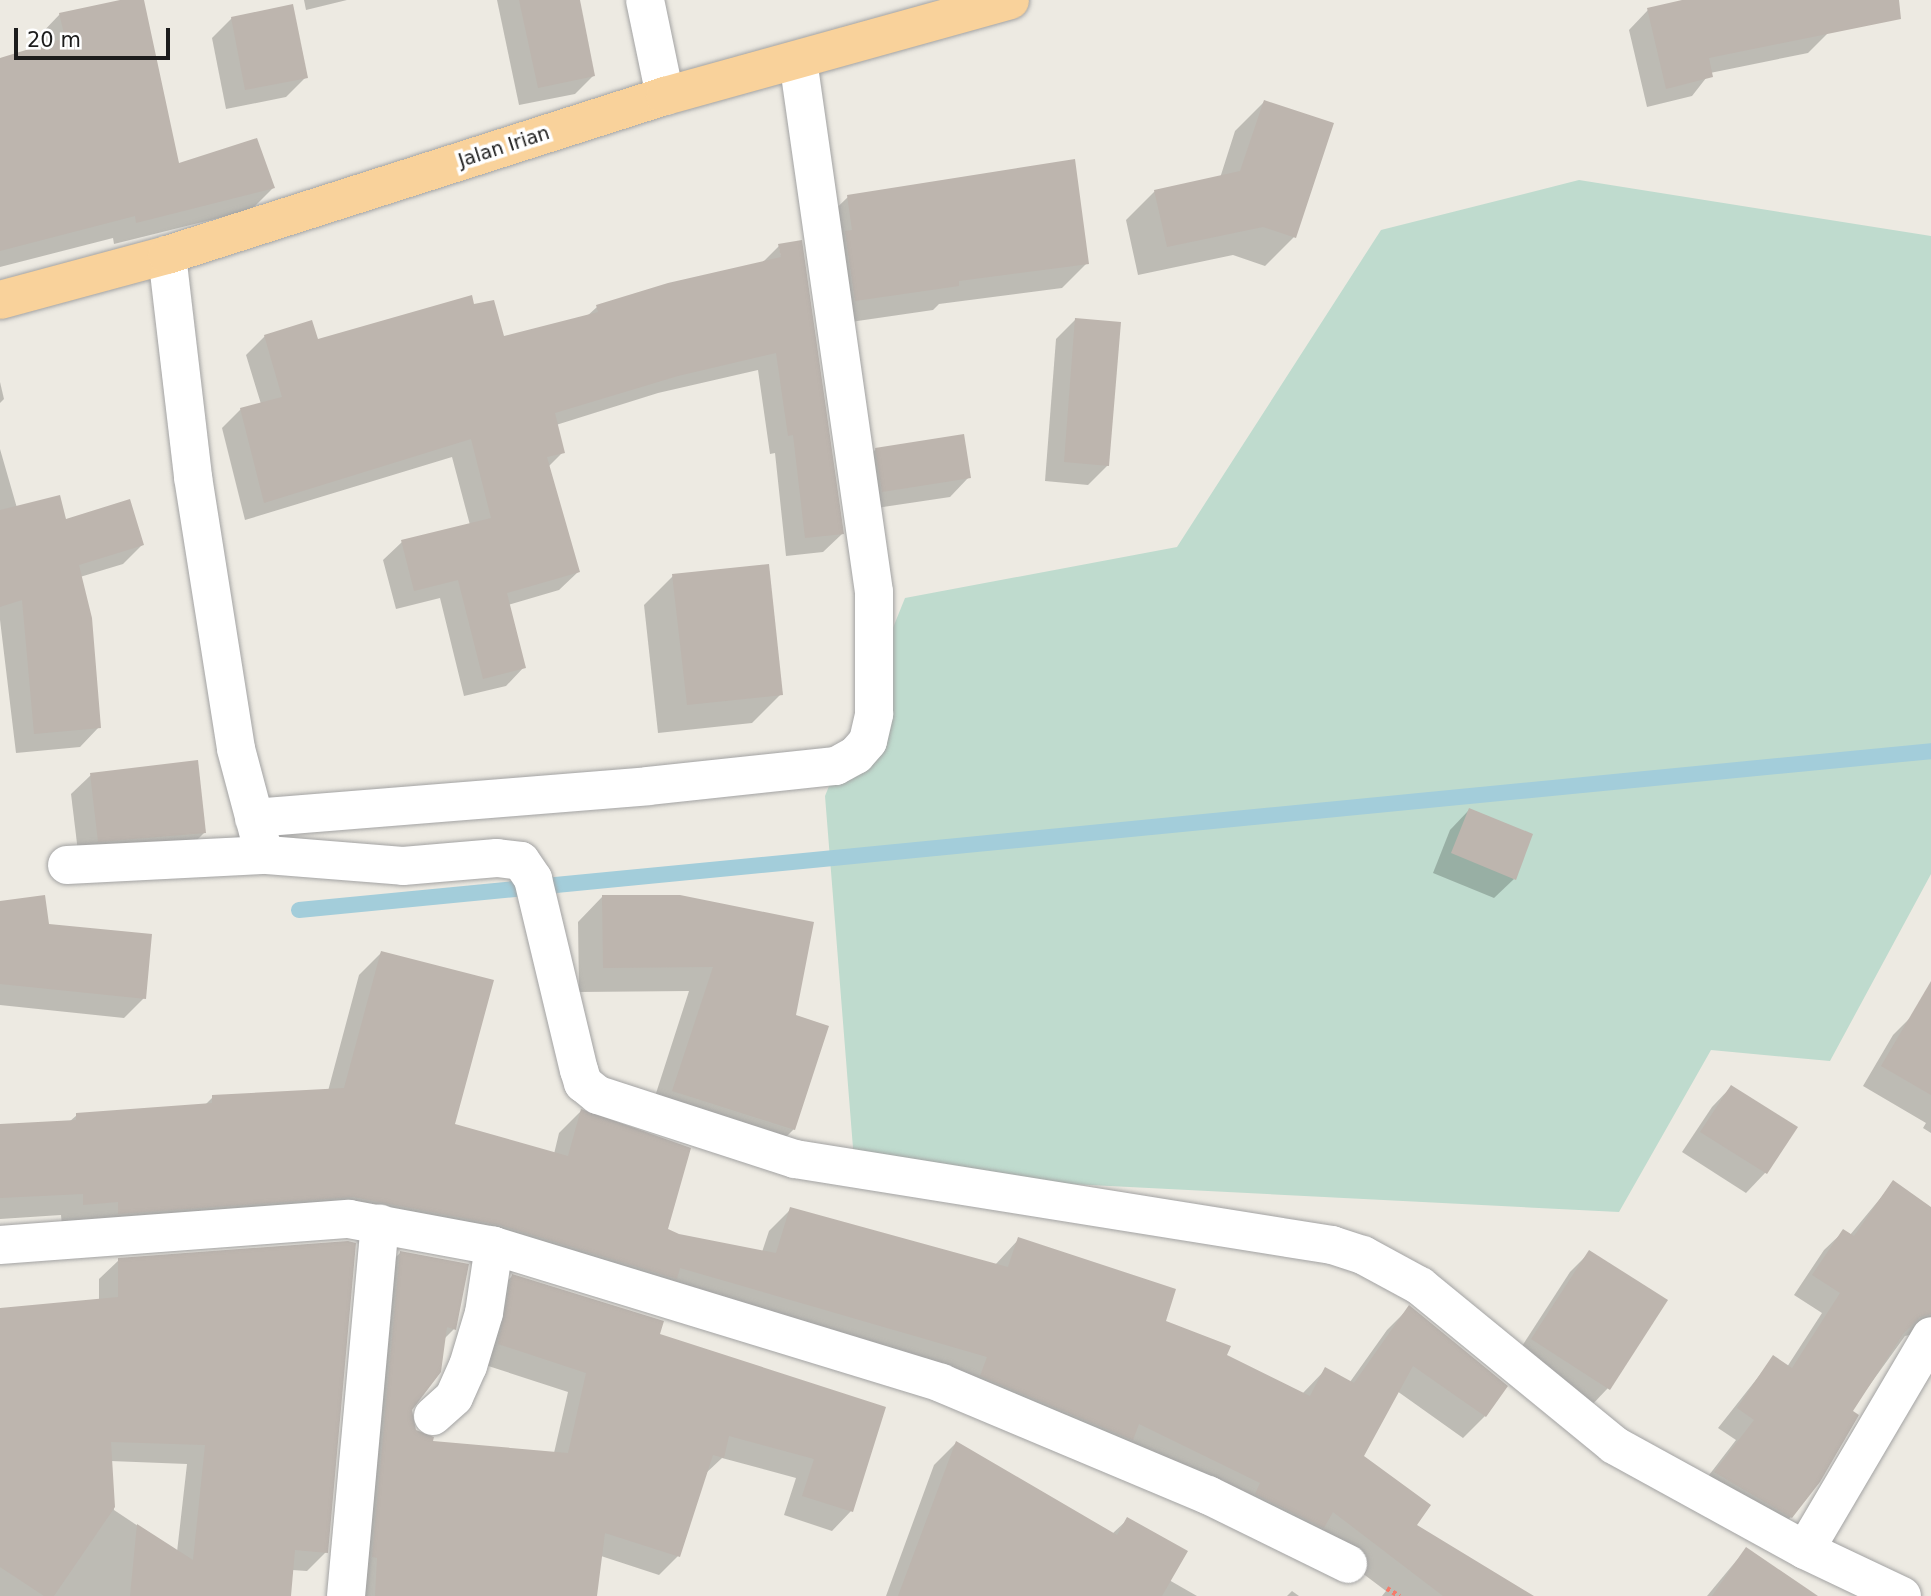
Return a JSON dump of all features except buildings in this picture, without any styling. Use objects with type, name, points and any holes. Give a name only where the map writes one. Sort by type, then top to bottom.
[{"type":"main road","name":"Jalan Irian","points":[[0,300],[167,254],[665,96],[1010,0]]},
{"type":"street","points":[[646,0],[665,96]]},
{"type":"street","points":[[254,818],[648,786],[836,766],[856,755],[867,741],[874,714],[874,592],[798,60]]},
{"type":"street","points":[[167,254],[193,477],[236,749],[267,855]]},
{"type":"street","points":[[67,865],[267,855],[403,866],[514,858],[525,864],[533,879],[579,1070],[583,1083],[598,1096],[795,1159],[1332,1245],[1363,1255],[1420,1286],[1614,1445],[1805,1550],[1902,1596]]},
{"type":"street","points":[[0,1245],[337,1220],[380,1224],[494,1246],[941,1383],[1208,1495],[1348,1564]]},
{"type":"street","points":[[346,1596],[380,1224]]},
{"type":"street","points":[[433,1416],[454,1397],[468,1366],[484,1312],[494,1246]]},
{"type":"street","points":[[1805,1550],[1931,1336]]},
{"type":"green space","points":[[1579,180],[1931,236],[1931,874],[1830,1061],[1711,1050],[1619,1212],[855,1173],[825,796],[905,598],[1177,547],[1381,230]]},
{"type":"waterway","points":[[299,910],[1931,751]]}]
